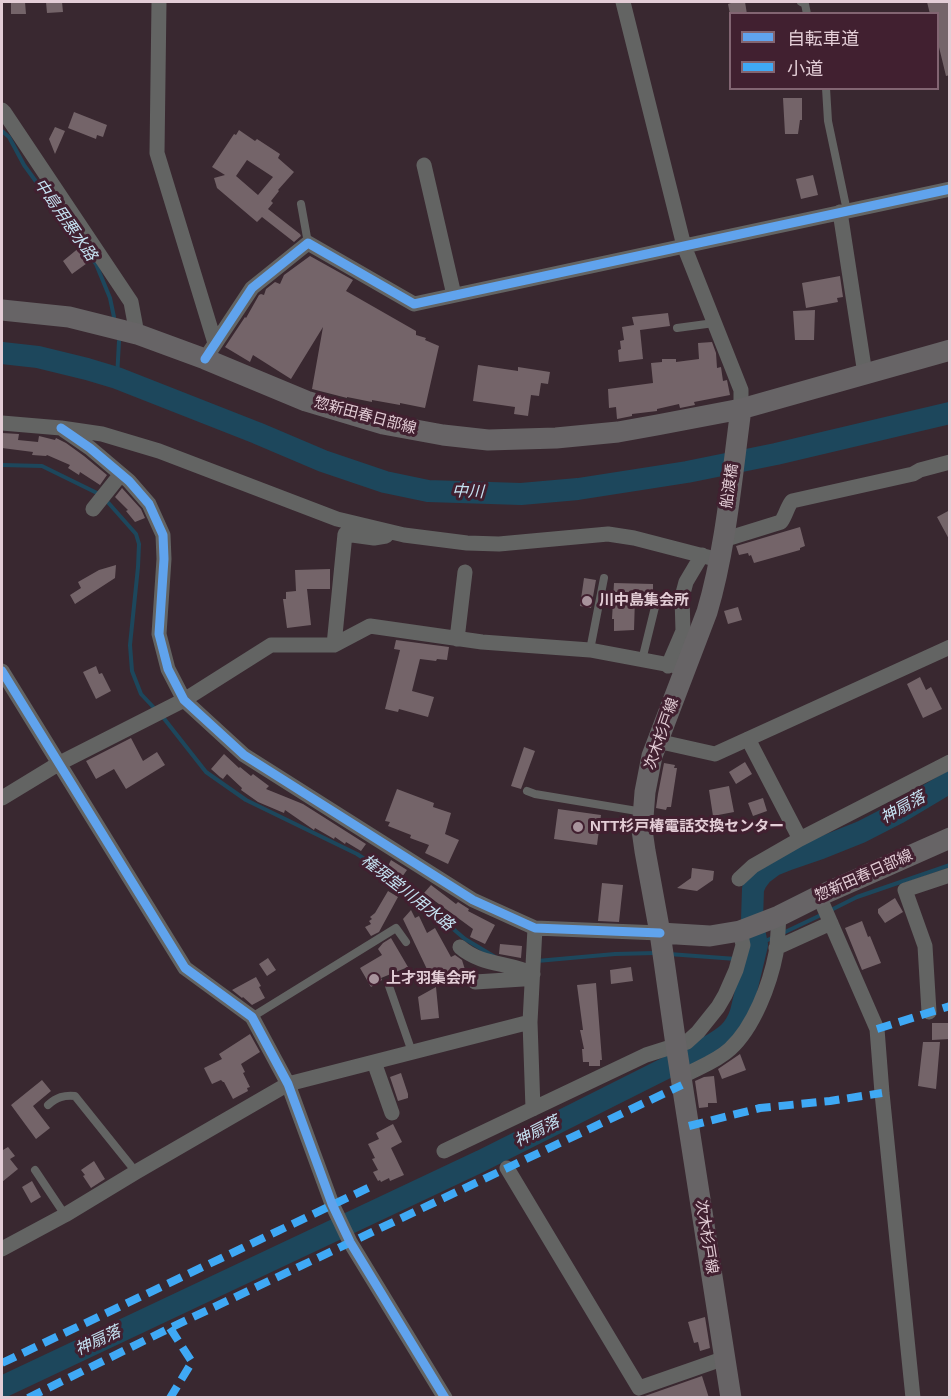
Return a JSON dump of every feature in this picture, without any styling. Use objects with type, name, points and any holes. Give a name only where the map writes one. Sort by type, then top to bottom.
[{"type":"main road","name":"惣新田春日部線","points":[[2,310],[69,317],[210,351],[306,401],[383,424],[443,435],[488,440],[556,438],[618,432],[741,409]]},
{"type":"main road","points":[[741,409],[950,350]]},
{"type":"main road","name":"船渡橋","points":[[717,547],[741,409]]},
{"type":"main road","name":"次木杉戸線","points":[[717,547],[713,590],[707,612],[677,667],[648,772],[643,812],[643,841],[660,933],[731,1398]]},
{"type":"main road","name":"惣新田春日部線","points":[[740,931],[950,838]]},
{"type":"main road","points":[[660,933],[710,936],[740,931]]},
{"type":"street","points":[[159,2],[157,153],[210,351]]},
{"type":"street","points":[[623,2],[684,246],[741,390],[741,409]]},
{"type":"street","points":[[2,110],[131,302],[137,334]]},
{"type":"street","points":[[424,165],[454,295]]},
{"type":"street","points":[[210,351],[252,288],[308,243],[414,304],[950,189]]},
{"type":"street","points":[[844,212],[866,374]]},
{"type":"street","points":[[2,423],[102,434],[159,450],[337,519],[404,535],[467,543],[499,544],[608,534],[717,547]]},
{"type":"street","points":[[61,428],[121,474],[149,504],[163,535],[164,559],[159,634],[168,669],[184,700],[244,755],[472,900],[535,928],[660,933]]},
{"type":"street","points":[[2,798],[58,764],[184,700],[271,645],[334,645],[370,626],[482,642],[590,650],[677,667],[683,631],[682,597],[686,582],[717,547],[781,522],[792,501],[913,474],[950,462]]},
{"type":"street","points":[[920,470],[950,473]]},
{"type":"street","points":[[93,509],[121,474]]},
{"type":"street","points":[[334,645],[345,534],[374,538],[404,535]]},
{"type":"street","points":[[457,639],[465,572]]},
{"type":"street","points":[[657,741],[715,754],[950,647]]},
{"type":"street","points":[[2,671],[185,968],[252,1017],[288,1084],[332,1204],[350,1242],[445,1398]]},
{"type":"street","points":[[748,739],[800,838]]},
{"type":"street","points":[[739,879],[753,866],[800,838],[950,762]]},
{"type":"street","points":[[929,1012],[925,946],[905,890],[950,875]]},
{"type":"street","points":[[819,896],[878,1029],[882,1093],[913,1398]]},
{"type":"street","points":[[681,1077],[719,1058],[739,1039],[757,1009],[768,983],[776,948],[778,916]]},
{"type":"street","points":[[776,948],[831,923]]},
{"type":"street","points":[[533,1109],[530,1022],[535,928]]},
{"type":"street","points":[[444,1151],[646,1055],[687,1041],[698,1032],[725,995],[736,970],[743,945],[740,931]]},
{"type":"street","points":[[460,947],[484,961],[523,969],[533,974]]},
{"type":"street","points":[[475,982],[523,979],[533,974]]},
{"type":"street","points":[[2,1250],[288,1084],[530,1022]]},
{"type":"street","points":[[374,1062],[392,1113]]},
{"type":"street","points":[[507,1168],[639,1388],[725,1358]]},
{"type":"lane","points":[[826,90],[828,121],[844,212]]},
{"type":"lane","points":[[301,204],[308,243]]},
{"type":"lane","points":[[677,328],[714,323]]},
{"type":"lane","points":[[590,650],[604,578]]},
{"type":"lane","points":[[642,660],[656,603]]},
{"type":"lane","points":[[527,791],[643,812]]},
{"type":"lane","points":[[252,1017],[396,928],[406,942]]},
{"type":"lane","points":[[388,986],[412,1052]]},
{"type":"lane","points":[[48,1104],[57,1098],[75,1096],[136,1172]]},
{"type":"lane","points":[[35,1170],[65,1215]]},
{"type":"building","points":[[11,2],[25,2],[26,14],[11,14]]},
{"type":"building","points":[[46,2],[62,2],[63,12],[47,13]]},
{"type":"building","points":[[745,2],[747,12],[730,12],[728,4]]},
{"type":"building","points":[[927,2],[950,2],[950,75],[946,76],[939,47],[939,12],[930,12]]},
{"type":"building","points":[[783,98],[802,98],[802,120],[800,120],[798,134],[785,134]]},
{"type":"building","points":[[74,112],[107,125],[103,137],[97,135],[96,139],[68,128]]},
{"type":"building","points":[[55,127],[65,131],[55,154],[49,139]]},
{"type":"building","points":[[239,130],[255,141],[257,139],[280,154],[278,158],[294,172],[278,190],[268,209],[300,234],[301,236],[294,242],[262,217],[257,222],[217,188],[214,178],[225,175],[212,167],[234,134],[236,135]],"holes":[[[247,160],[273,177],[258,195],[236,176]]]},
{"type":"building","points":[[813,175],[818,195],[801,199],[796,179]]},
{"type":"building","points":[[80,247],[90,261],[72,274],[63,261]]},
{"type":"building","points":[[310,256],[353,280],[346,291],[416,331],[416,335],[439,346],[425,408],[347,398],[312,389],[323,327],[291,379],[253,355],[250,362],[225,347],[259,295],[264,295],[266,289],[275,282],[280,284],[284,275]]},
{"type":"building","points":[[840,276],[843,297],[837,298],[838,302],[806,308],[802,283]]},
{"type":"building","points":[[815,310],[814,340],[795,340],[793,311]]},
{"type":"building","points":[[668,313],[670,326],[640,330],[643,359],[619,362],[620,341],[624,340],[622,327],[634,325],[632,317]]},
{"type":"building","points":[[712,342],[716,353],[717,368],[721,367],[723,381],[727,380],[730,395],[694,402],[695,405],[680,408],[679,404],[617,419],[616,407],[609,408],[608,389],[653,383],[651,363],[662,362],[662,359],[676,359],[676,362],[699,359],[698,343]]},
{"type":"building","points":[[478,365],[518,371],[518,367],[550,372],[548,384],[541,383],[539,396],[531,395],[528,416],[514,414],[515,407],[473,401]]},
{"type":"building","points":[[2,433],[19,434],[18,440],[38,442],[39,436],[55,440],[56,438],[84,456],[107,475],[100,485],[80,472],[79,475],[68,468],[70,465],[47,455],[32,455],[33,452],[2,448]]},
{"type":"building","points":[[122,488],[141,509],[145,518],[135,522],[126,511],[128,510],[115,497]]},
{"type":"building","points":[[950,510],[950,541],[937,517]]},
{"type":"building","points":[[800,527],[805,546],[800,550],[754,563],[748,553],[739,555],[736,546]]},
{"type":"building","points":[[116,565],[115,578],[75,604],[70,595],[81,588],[78,582],[99,570]]},
{"type":"building","points":[[330,569],[330,589],[307,589],[311,625],[287,628],[283,599],[286,599],[286,592],[296,591],[295,570]]},
{"type":"building","points":[[584,578],[596,580],[591,608],[580,606]]},
{"type":"building","points":[[614,583],[653,584],[653,595],[648,594],[648,599],[635,598],[634,630],[614,631],[614,619],[612,619]]},
{"type":"building","points":[[738,607],[742,620],[728,624],[724,611]]},
{"type":"building","points":[[396,640],[449,647],[447,660],[420,659],[412,691],[434,697],[428,717],[399,709],[398,712],[385,709],[400,650],[394,649]]},
{"type":"building","points":[[96,666],[111,691],[96,699],[83,672]]},
{"type":"building","points":[[920,677],[926,690],[931,687],[942,709],[923,718],[907,684]]},
{"type":"building","points":[[131,738],[143,761],[157,752],[165,765],[126,789],[114,769],[96,779],[86,761]]},
{"type":"building","points":[[524,747],[535,751],[521,789],[511,786]]},
{"type":"building","points":[[224,754],[239,768],[251,776],[253,774],[269,786],[266,789],[303,804],[366,844],[361,851],[315,828],[314,830],[285,810],[284,813],[258,802],[241,790],[242,788],[227,774],[223,779],[211,769]]},
{"type":"building","points":[[745,762],[752,774],[736,784],[729,772]]},
{"type":"building","points":[[664,763],[675,765],[674,768],[677,768],[671,807],[667,807],[666,810],[656,808]]},
{"type":"building","points":[[729,786],[734,812],[713,816],[709,790]]},
{"type":"building","points":[[397,789],[434,803],[433,807],[451,813],[445,834],[459,840],[448,864],[425,853],[429,845],[388,826],[390,822],[385,821]]},
{"type":"building","points":[[763,798],[767,811],[753,816],[748,803]]},
{"type":"building","name":"NTT杉戸椿電話交換センター","points":[[558,809],[601,815],[597,845],[554,839]]},
{"type":"building","points":[[391,860],[407,870],[402,877],[389,867]]},
{"type":"building","points":[[692,868],[714,871],[713,880],[697,891],[677,888],[691,878]]},
{"type":"building","points":[[602,883],[623,885],[619,922],[598,921]]},
{"type":"building","points":[[431,885],[456,904],[458,902],[469,909],[468,911],[495,925],[485,944],[470,937],[473,929],[424,893]]},
{"type":"building","points":[[388,891],[398,897],[379,932],[371,936],[365,927],[371,924],[370,917],[375,913]]},
{"type":"building","points":[[895,898],[903,912],[885,923],[878,909]]},
{"type":"building","points":[[411,910],[415,918],[419,916],[427,933],[435,928],[451,957],[455,955],[462,960],[467,976],[435,986],[403,919]]},
{"type":"building","points":[[862,921],[881,963],[862,970],[845,928]]},
{"type":"building","points":[[391,938],[408,967],[381,978],[382,980],[371,987],[360,968],[382,955],[378,949]]},
{"type":"building","points":[[500,944],[522,946],[521,958],[499,954]]},
{"type":"building","points":[[268,958],[276,970],[267,976],[259,964]]},
{"type":"building","points":[[631,967],[633,981],[611,984],[610,970]]},
{"type":"building","points":[[256,977],[265,998],[252,1005],[232,990]]},
{"type":"building","points":[[596,983],[602,1060],[600,1060],[600,1066],[589,1066],[589,1062],[583,1062],[582,1049],[584,1049],[580,1030],[583,1030],[577,985]]},
{"type":"building","points":[[436,987],[439,1018],[421,1020],[418,997]]},
{"type":"building","points":[[932,1023],[950,1023],[950,1039],[932,1040]]},
{"type":"building","points":[[250,1034],[260,1052],[241,1064],[250,1087],[247,1088],[248,1091],[233,1099],[224,1082],[221,1080],[212,1084],[204,1068],[222,1059],[219,1054]]},
{"type":"building","points":[[923,1042],[940,1042],[936,1089],[918,1086]]},
{"type":"building","points":[[740,1054],[746,1070],[722,1079],[718,1069]]},
{"type":"building","points":[[401,1073],[408,1098],[398,1101],[390,1077]]},
{"type":"building","points":[[714,1076],[717,1103],[708,1103],[708,1107],[699,1108],[695,1081]]},
{"type":"building","points":[[42,1080],[51,1091],[33,1106],[50,1128],[36,1139],[11,1105]]},
{"type":"building","points":[[393,1124],[402,1142],[391,1148],[404,1175],[381,1182],[373,1172],[378,1170],[368,1144],[379,1139],[376,1133]]},
{"type":"building","points":[[8,1147],[15,1156],[10,1159],[18,1169],[2,1182],[2,1148],[3,1150]]},
{"type":"building","points":[[94,1161],[105,1179],[91,1188],[81,1170]]},
{"type":"building","points":[[32,1181],[41,1197],[31,1203],[22,1187]]},
{"type":"building","points":[[705,1317],[710,1348],[700,1351],[698,1342],[694,1343],[688,1322]]},
{"type":"building","points":[[702,1376],[709,1398],[640,1398],[642,1397]]},
{"type":"waterway","name":"中島用悪水路","points":[[2,131],[9,137],[24,165],[96,264],[110,298],[114,317]]},
{"type":"waterway","name":"中島用悪水路","points":[[117,378],[119,341]]},
{"type":"waterway","name":"中川","points":[[2,353],[38,357],[117,378],[323,461],[385,482],[428,491],[521,494],[578,489],[687,472],[776,454],[950,413]]},
{"type":"waterway","name":"権現堂川用水路","points":[[2,465],[42,466],[99,494]]},
{"type":"waterway","name":"権現堂川用水路","points":[[105,499],[136,534],[139,544],[130,645],[132,671],[141,694],[157,711]]},
{"type":"waterway","name":"権現堂川用水路","points":[[162,716],[206,772],[246,800],[357,854],[392,877],[465,939],[495,957]]},
{"type":"waterway","name":"神扇落","points":[[2,1387],[481,1161],[719,1040],[729,1033],[741,1012],[757,945],[752,920],[753,889],[762,874],[774,865],[861,832],[950,782]]},
{"type":"waterway","name":"権現堂川用水路","points":[[829,911],[857,897],[950,865]]},
{"type":"waterway","name":"権現堂川用水路","points":[[783,933],[823,914]]},
{"type":"waterway","name":"権現堂川用水路","points":[[745,956],[757,945],[774,937]]},
{"type":"waterway","name":"権現堂川用水路","points":[[537,961],[655,953]]},
{"type":"waterway","name":"権現堂川用水路","points":[[669,954],[736,959]]},
{"type":"marked path","points":[[877,1029],[950,1006]]},
{"type":"marked path","points":[[28,1398],[170,1328],[682,1085]]},
{"type":"marked path","points":[[689,1126],[760,1108],[882,1093]]},
{"type":"marked path","points":[[2,1363],[372,1186]]},
{"type":"marked path","points":[[170,1328],[192,1362],[170,1398]]},
{"type":"cycle path","points":[[205,359],[252,288],[308,243],[414,304],[950,189]]},
{"type":"cycle path","points":[[61,428],[90,448],[129,481],[149,504],[163,535],[164,559],[159,634],[168,669],[184,700],[244,755],[473,900],[535,928],[660,933]]},
{"type":"cycle path","points":[[2,671],[185,968],[252,1017],[288,1084],[332,1204],[350,1242],[445,1398]]},
{"type":"place","name":"川中島集会所","points":[[587,601]]},
{"type":"place","name":"NTT杉戸椿電話交換センター","points":[[578,827]]},
{"type":"place","name":"上才羽集会所","points":[[374,979]]}]
